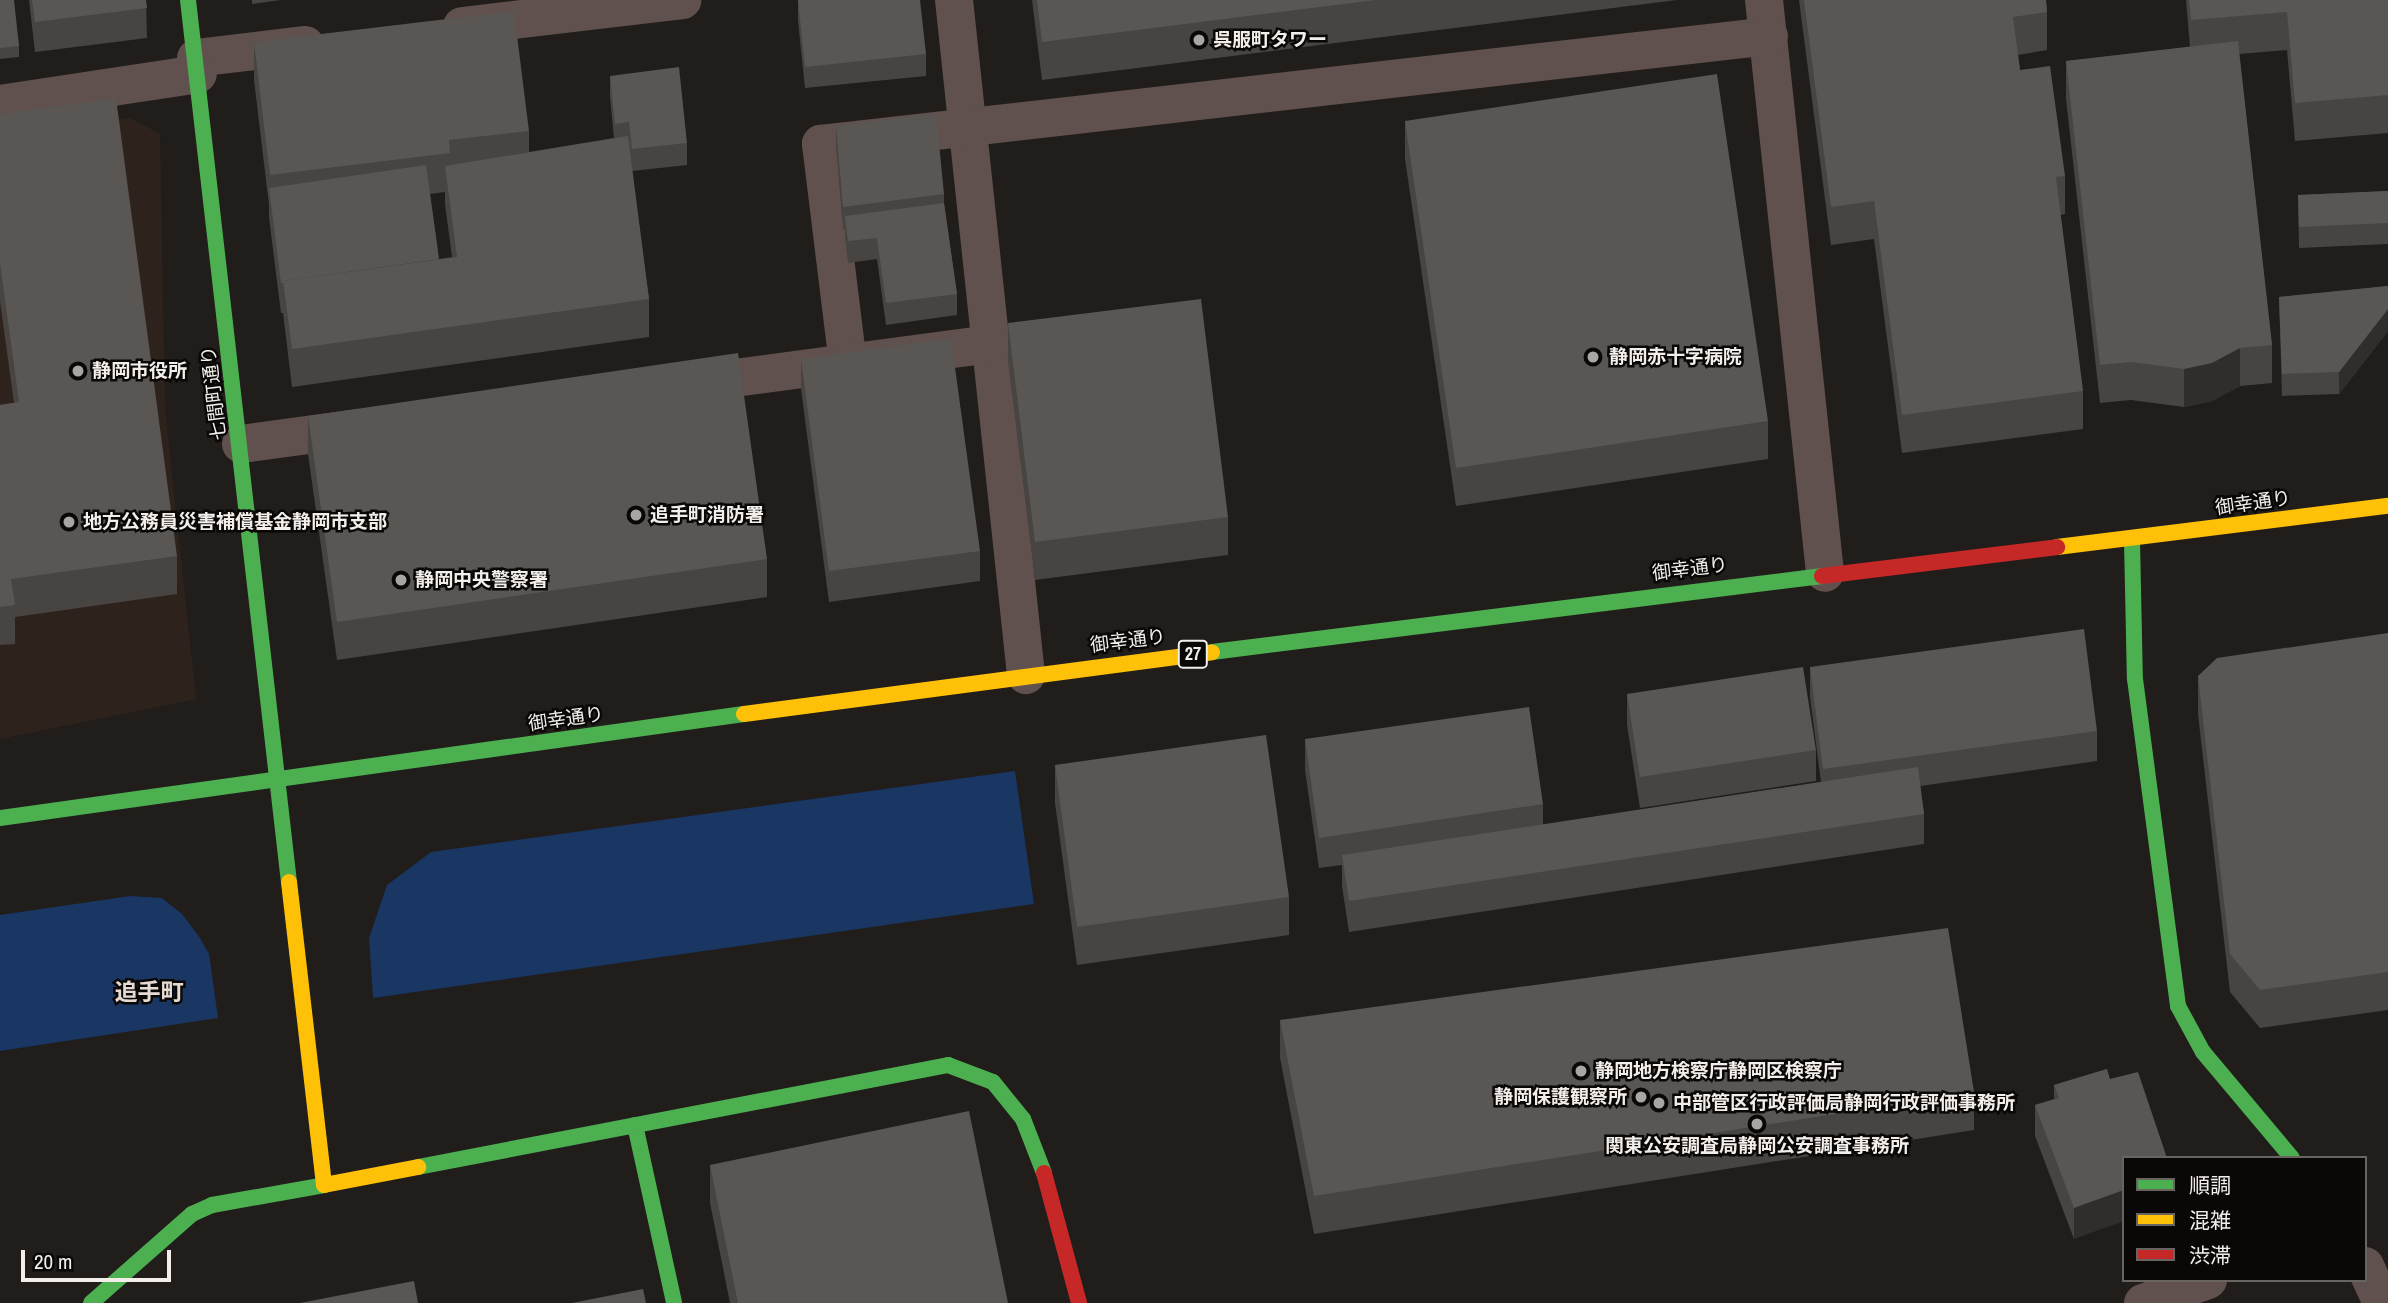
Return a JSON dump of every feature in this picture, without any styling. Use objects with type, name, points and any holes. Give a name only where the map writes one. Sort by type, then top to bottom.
[{"type":"street","name":"七間町通り","points":[[188,0],[280,781],[289,884],[315,1087],[324,1185]]},
{"type":"street","points":[[432,30],[682,0]]},
{"type":"street","points":[[954,0],[971,124],[989,344],[1026,675]]},
{"type":"street","points":[[848,364],[821,144],[1766,18],[1825,573]]},
{"type":"street","points":[[0,104],[335,41]]},
{"type":"street","points":[[655,389],[989,344]]},
{"type":"street","points":[[241,444],[393,424]]},
{"type":"street","name":"御幸通り","points":[[0,818],[1026,675],[1825,573],[2132,541],[2388,506]]},
{"type":"street","points":[[2132,541],[2134,679],[2178,1006],[2203,1052],[2290,1156]]},
{"type":"street","points":[[91,1303],[192,1214],[212,1205],[948,1065],[993,1082],[1009,1098],[1036,1144],[1079,1303]]},
{"type":"street","points":[[635,1125],[674,1303]]},
{"type":"street","points":[[2367,1270],[2382,1303]]},
{"type":"street","points":[[2143,1303],[2202,1282]]},
{"type":"shaded area","name":"静岡市役所","points":[[130,118],[160,134],[165,409],[196,699],[0,739],[0,135]]},
{"type":"water","points":[[1015,771],[1034,904],[373,998],[369,938],[387,885],[431,852]]},
{"type":"water","points":[[130,896],[162,898],[182,914],[200,938],[209,954],[218,1018],[0,1051],[0,915]]},
{"type":"building","points":[[0,0],[14,0],[19,46],[0,48]]},
{"type":"building","points":[[32,0],[146,0],[147,8],[35,22]]},
{"type":"building","points":[[798,0],[920,0],[926,54],[805,67]]},
{"type":"building","points":[[1037,0],[1376,0],[1042,42]]},
{"type":"building","points":[[1804,0],[2046,0],[2047,12],[2013,17],[2020,70],[2050,66],[2065,176],[2056,177],[2083,391],[1902,415],[1874,201],[1831,207]]},
{"type":"building","points":[[2189,0],[2388,0],[2388,95],[2295,103],[2287,12],[2191,20]]},
{"type":"building","points":[[514,11],[529,131],[449,140],[450,153],[270,175],[254,42]]},
{"type":"building","points":[[2238,41],[2272,345],[2240,348],[2212,363],[2184,369],[2131,362],[2100,365],[2066,61]]},
{"type":"building","points":[[679,67],[687,143],[632,149],[629,122],[615,124],[610,76]]},
{"type":"building","points":[[1717,74],[1768,421],[1456,468],[1405,121]]},
{"type":"building","name":"静岡市役所","points":[[116,98],[177,556],[11,579],[15,605],[0,607],[0,405],[19,402],[0,263],[0,114]]},
{"type":"building","points":[[936,113],[944,194],[843,207],[836,126]]},
{"type":"building","points":[[628,136],[649,299],[292,349],[283,281],[457,257],[445,166]]},
{"type":"building","points":[[426,165],[439,259],[281,283],[269,188]]},
{"type":"building","points":[[2388,191],[2388,223],[2299,227],[2298,195]]},
{"type":"building","points":[[944,203],[957,294],[886,303],[877,238],[848,241],[845,216]]},
{"type":"building","points":[[2388,286],[2388,309],[2339,372],[2282,374],[2279,297]]},
{"type":"building","points":[[1201,299],[1228,517],[1035,542],[1008,323]]},
{"type":"building","points":[[951,338],[980,551],[829,571],[801,359]]},
{"type":"building","points":[[738,353],[767,559],[337,622],[308,416]]},
{"type":"building","points":[[2084,629],[2097,731],[1823,769],[1810,667]]},
{"type":"building","points":[[2388,633],[2388,972],[2260,990],[2230,954],[2198,676],[2217,658]]},
{"type":"building","points":[[1803,667],[1816,750],[1640,777],[1627,694]]},
{"type":"building","points":[[1529,707],[1543,804],[1319,838],[1305,739]]},
{"type":"building","points":[[1266,735],[1289,897],[1077,927],[1055,765]]},
{"type":"building","points":[[1918,767],[1924,814],[1349,901],[1342,855]]},
{"type":"building","points":[[1948,928],[1974,1092],[1314,1196],[1280,1020]]},
{"type":"building","points":[[2107,1069],[2110,1079],[2138,1072],[2166,1156],[2122,1156],[2122,1191],[2074,1208],[2035,1105],[2059,1098],[2054,1085]]},
{"type":"building","points":[[969,1111],[1008,1303],[738,1303],[710,1165]]},
{"type":"building","points":[[414,1281],[418,1303],[300,1303]]},
{"type":"building","points":[[643,1289],[646,1303],[572,1303]]},
{"type":"traffic: fast","points":[[188,0],[289,882]]},
{"type":"traffic: fast","points":[[2132,541],[2135,679],[2178,1006],[2203,1052],[2290,1156]]},
{"type":"traffic: fast","points":[[1212,652],[1822,576]]},
{"type":"traffic: fast","points":[[0,818],[744,714]]},
{"type":"traffic: fast","points":[[418,1167],[948,1065],[993,1082],[1023,1119],[1044,1173]]},
{"type":"traffic: fast","points":[[635,1125],[674,1303]]},
{"type":"traffic: fast","points":[[91,1303],[192,1214],[212,1205],[324,1185]]},
{"type":"traffic: slow","points":[[2057,547],[2388,506]]},
{"type":"traffic: slow","points":[[744,714],[1212,652]]},
{"type":"traffic: slow","points":[[289,882],[324,1185],[418,1167]]},
{"type":"traffic: jam","points":[[1822,576],[2057,547]]},
{"type":"traffic: jam","points":[[1044,1173],[1079,1303]]},
{"type":"place","name":"呉服町タワー","points":[[1199,40]]},
{"type":"place","name":"静岡赤十字病院","points":[[1593,357]]},
{"type":"place","name":"静岡市役所","points":[[78,371]]},
{"type":"place","name":"追手町消防署","points":[[636,515]]},
{"type":"place","name":"地方公務員災害補償基金静岡市支部","points":[[69,522]]},
{"type":"place","name":"静岡中央警察署","points":[[401,580]]},
{"type":"place","name":"静岡地方検察庁静岡区検察庁","points":[[1581,1071]]},
{"type":"place","name":"静岡保護観察所","points":[[1641,1097]]},
{"type":"place","name":"中部管区行政評価局静岡行政評価事務所","points":[[1659,1103]]},
{"type":"place","name":"関東公安調査局静岡公安調査事務所","points":[[1757,1124]]},
{"type":"district","name":"追手町","points":[[149,992]]}]
